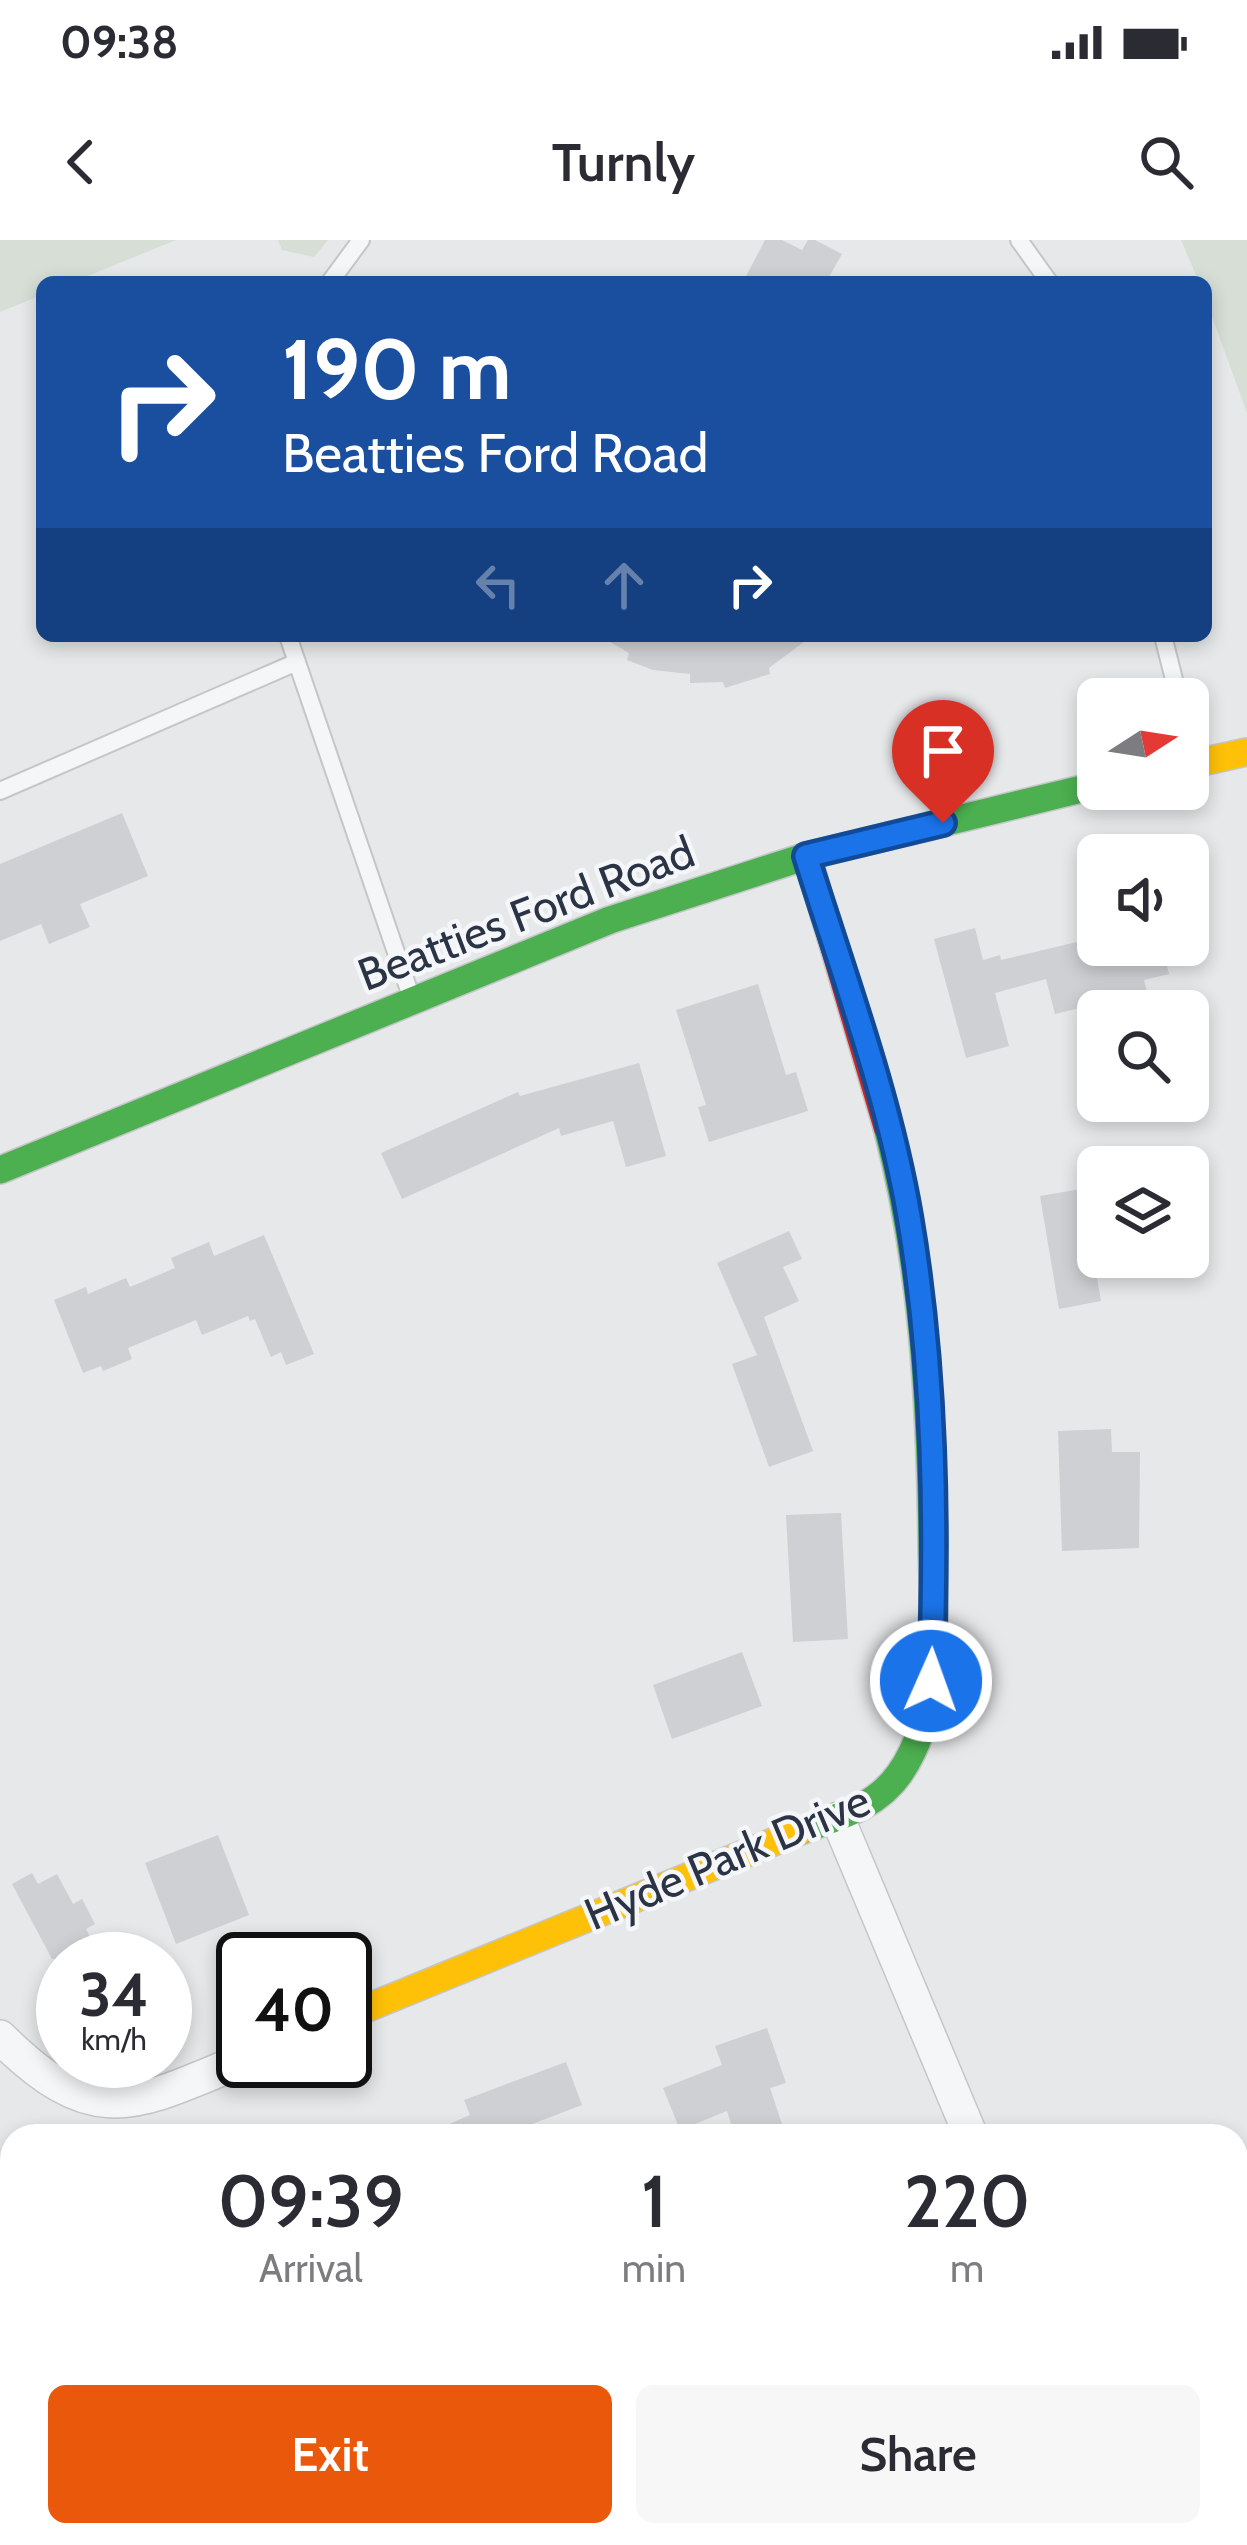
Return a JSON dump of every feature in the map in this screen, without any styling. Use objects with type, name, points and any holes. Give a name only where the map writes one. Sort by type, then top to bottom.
[{"type":"street","points":[[1209,757],[1247,752]]},
{"type":"street","name":"Beatties Ford Road","points":[[0,1170],[610,920],[806,856],[1077,790]]},
{"type":"street","name":"Hyde Park Drive","points":[[372,2007],[872,1803],[901,1774],[924,1718],[933,1636],[930,1408],[921,1303],[908,1212],[878,1090],[806,856]]},
{"type":"street","points":[[838,1819],[965,2124]]},
{"type":"street","points":[[0,2037],[56,2086],[103,2102],[160,2093],[216,2071]]},
{"type":"lane","points":[[335,276],[361,240]]},
{"type":"lane","points":[[1019,240],[1045,276]]},
{"type":"lane","points":[[290,642],[412,1000]]},
{"type":"lane","points":[[1165,642],[1174,678]]},
{"type":"lane","points":[[0,791],[297,662]]},
{"type":"shaded area","points":[[0,240],[176,240],[88,276],[36,276],[36,297],[0,312]]},
{"type":"shaded area","points":[[278,240],[328,240],[314,257],[282,250]]},
{"type":"shaded area","points":[[1181,240],[1247,240],[1247,413],[1212,317],[1212,276],[1196,276]]},
{"type":"building","points":[[765,240],[782,240],[802,250],[808,240],[815,240],[842,254],[829,276],[746,276]]},
{"type":"building","points":[[610,642],[804,642],[769,668],[770,674],[725,688],[723,682],[690,683],[690,674],[653,670],[627,660],[629,653]]},
{"type":"building","points":[[122,813],[148,876],[80,904],[90,927],[49,944],[41,924],[0,941],[0,864]]},
{"type":"building","points":[[975,928],[983,960],[1077,942],[1077,966],[1167,966],[1169,974],[1144,980],[1146,990],[1077,990],[1077,1009],[1055,1014],[1046,979],[995,993],[1009,1046],[966,1058],[934,939]]},
{"type":"building","points":[[758,984],[786,1075],[796,1072],[808,1111],[709,1142],[698,1107],[706,1105],[676,1010]]},
{"type":"building","points":[[639,1063],[666,1156],[626,1167],[613,1121],[561,1136],[559,1128],[402,1199],[381,1153],[518,1092],[520,1096]]},
{"type":"building","points":[[1077,1190],[1077,1278],[1097,1278],[1101,1301],[1059,1309],[1040,1196]]},
{"type":"building","points":[[789,1231],[802,1259],[783,1267],[799,1301],[764,1317],[813,1451],[769,1467],[732,1364],[757,1355],[717,1263]]},
{"type":"building","points":[[264,1235],[314,1354],[286,1365],[281,1352],[271,1357],[255,1319],[250,1321],[248,1316],[202,1335],[196,1320],[128,1348],[132,1359],[83,1373],[54,1300],[86,1287],[88,1294],[126,1278],[130,1287],[175,1268],[171,1258],[209,1242],[214,1256]]},
{"type":"building","points":[[1111,1429],[1112,1452],[1140,1452],[1139,1548],[1062,1551],[1058,1431]]},
{"type":"building","points":[[841,1513],[848,1639],[793,1642],[786,1515]]},
{"type":"building","points":[[742,1652],[762,1706],[672,1739],[653,1685]]},
{"type":"building","points":[[218,1835],[249,1915],[192,1938],[192,1932],[171,1932],[145,1863]]},
{"type":"building","points":[[32,1873],[38,1884],[57,1874],[73,1904],[82,1899],[95,1924],[88,1932],[38,1932],[12,1884]]},
{"type":"building","points":[[767,2028],[786,2083],[770,2088],[782,2124],[731,2124],[727,2111],[695,2124],[678,2124],[663,2088],[722,2065],[715,2046]]},
{"type":"building","points":[[566,2062],[582,2105],[532,2124],[449,2124],[470,2115],[464,2100]]},
{"type":"traffic: fast","points":[[0,1170],[610,920],[807,856],[1077,790]]},
{"type":"traffic: fast","points":[[800,1831],[855,1810],[890,1785],[914,1747],[930,1691],[934,1631],[926,1384],[917,1282],[887,1127]]},
{"type":"traffic: slow","points":[[1209,760],[1247,752]]},
{"type":"traffic: slow","points":[[372,2006],[800,1831]]},
{"type":"traffic: jam","points":[[807,856],[887,1127]]},
{"type":"route","points":[[931,1681],[930,1408],[908,1212],[878,1090],[806,856],[943,823]]}]
